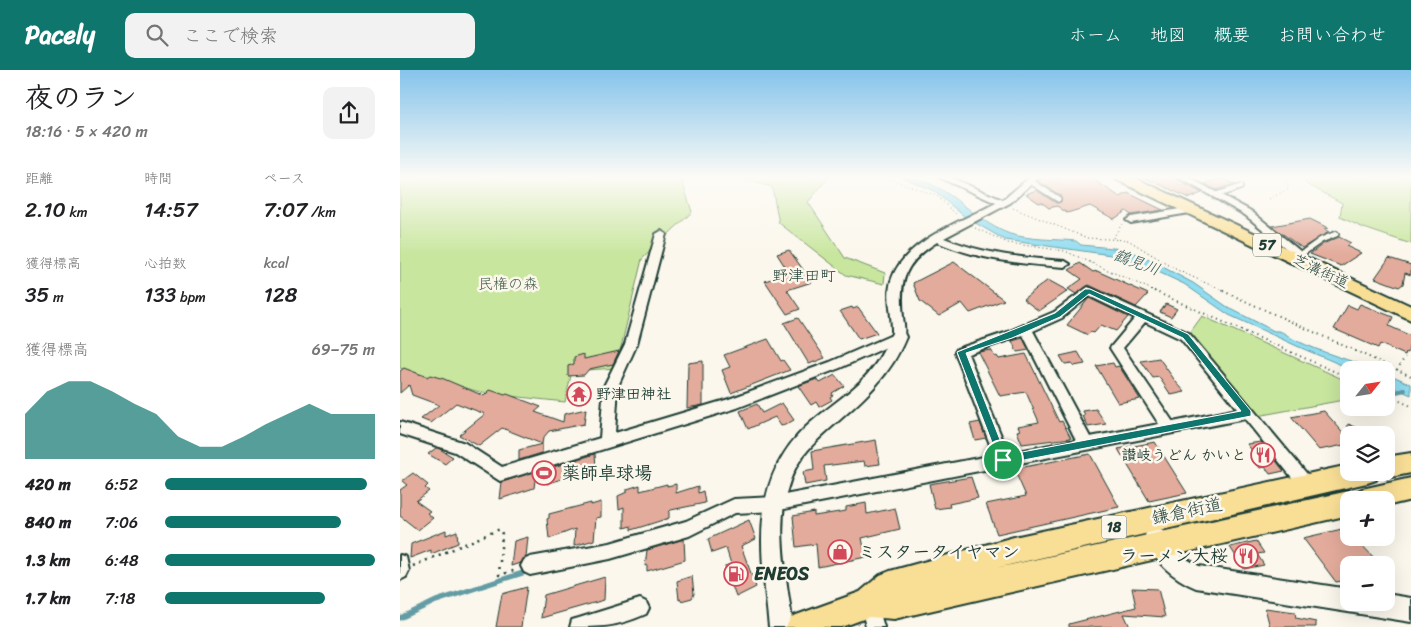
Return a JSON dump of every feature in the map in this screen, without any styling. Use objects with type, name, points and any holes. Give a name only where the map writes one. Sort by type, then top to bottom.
[{"type":"main road","name":"芝溝街道","points":[[1177,203],[1298,257],[1411,314]]},
{"type":"main road","points":[[1395,466],[1411,463]]},
{"type":"main road","name":"鎌倉街道","points":[[872,615],[890,585],[1014,550],[1340,478]]},
{"type":"main road","points":[[1395,493],[1411,489]]},
{"type":"main road","name":"鎌倉街道","points":[[801,627],[872,615],[894,605],[1019,579],[1158,545],[1340,505]]},
{"type":"street","points":[[1000,203],[1004,205]]},
{"type":"street","points":[[1230,203],[1248,213],[1298,257]]},
{"type":"street","points":[[781,627],[774,540],[774,504],[778,484],[786,466],[799,448],[881,373],[891,357],[898,337],[894,304],[897,279],[904,266],[936,238],[1004,205]]},
{"type":"street","points":[[1131,220],[1192,210]]},
{"type":"street","points":[[607,440],[612,386],[631,344],[661,234]]},
{"type":"street","points":[[936,238],[981,255],[1003,260],[1065,264]]},
{"type":"street","points":[[1003,460],[961,352],[1026,329],[1058,315],[1088,291],[1186,336],[1307,485]]},
{"type":"street","points":[[1389,303],[1411,305]]},
{"type":"street","points":[[1143,316],[1116,348],[1169,428]]},
{"type":"street","points":[[1026,329],[1086,444]]},
{"type":"street","points":[[400,428],[460,447],[500,474],[607,440],[732,404],[835,365],[898,337]]},
{"type":"street","points":[[530,566],[610,551],[680,530],[734,506],[774,504],[1248,413]]},
{"type":"street","points":[[1145,520],[1158,545],[1175,565],[1196,577],[1340,600]]},
{"type":"street","points":[[579,627],[640,608]]},
{"type":"street","points":[[1395,608],[1411,610]]},
{"type":"lane","points":[[1298,257],[1321,240],[1336,234]]},
{"type":"path","points":[[945,203],[984,234],[1008,244],[1054,248],[1065,251],[1340,374]]},
{"type":"path","points":[[1004,205],[1087,238],[1128,240],[1177,270],[1411,376]]},
{"type":"path","points":[[1114,238],[1119,224]]},
{"type":"path","points":[[1397,370],[1403,356],[1405,357]]},
{"type":"path","points":[[1395,399],[1411,406]]},
{"type":"path","points":[[400,568],[471,544],[483,535],[500,529],[502,534],[499,575],[530,566]]},
{"type":"green space","name":"民権の森","points":[[400,203],[689,203],[692,212],[642,259],[616,368],[572,371],[565,402],[483,393],[400,368]]},
{"type":"green space","points":[[775,203],[809,203],[845,258],[885,273],[884,284],[846,275],[779,223]]},
{"type":"green space","points":[[1342,203],[1411,203],[1411,244],[1364,228],[1340,217]]},
{"type":"green space","points":[[1202,316],[1340,378],[1340,401],[1257,416],[1189,334]]},
{"type":"water","name":"鶴見川","points":[[948,203],[960,203],[983,220],[1010,234],[1076,241],[1081,245],[1123,249],[1140,255],[1193,283],[1229,308],[1274,331],[1282,332],[1316,349],[1351,361],[1340,361],[1340,364],[1229,315],[1184,284],[1139,263],[1111,255],[1005,240],[965,217]]},
{"type":"water","points":[[1395,377],[1411,384],[1411,395],[1395,388]]},
{"type":"building","points":[[1042,203],[1149,203],[1163,210],[1131,215],[1126,211],[1114,219],[1090,206],[1067,213],[1057,206],[1049,208]]},
{"type":"building","points":[[1310,219],[1328,228],[1324,229],[1329,232],[1302,248],[1272,226]]},
{"type":"building","points":[[1339,237],[1351,243],[1346,246],[1361,253],[1341,266],[1310,254],[1323,244]]},
{"type":"building","points":[[789,250],[812,282],[787,290],[800,309],[787,314],[765,281],[789,273],[777,254]]},
{"type":"building","points":[[1389,258],[1411,265],[1411,275],[1405,273],[1403,284],[1399,287],[1375,278]]},
{"type":"building","points":[[954,262],[1004,300],[970,313],[962,303],[939,316],[920,301],[913,283]]},
{"type":"building","points":[[1080,263],[1093,272],[1097,271],[1148,294],[1136,307],[1089,285],[1076,294],[1068,289],[1082,279],[1069,270]]},
{"type":"building","points":[[1048,280],[1068,291],[1039,311],[1023,299]]},
{"type":"building","points":[[1089,298],[1128,317],[1116,331],[1101,325],[1094,333],[1091,332],[1088,335],[1067,325]]},
{"type":"building","points":[[1166,304],[1177,309],[1171,317],[1160,312]]},
{"type":"building","points":[[1360,304],[1393,317],[1389,326],[1411,336],[1408,353],[1406,352],[1405,355],[1380,344],[1378,348],[1334,329],[1348,305],[1357,309]]},
{"type":"building","points":[[852,307],[853,309],[858,307],[877,333],[859,339],[840,311]]},
{"type":"building","points":[[798,318],[825,358],[809,364],[784,323]]},
{"type":"building","points":[[1023,338],[1029,350],[1017,352],[1012,341]]},
{"type":"building","points":[[768,339],[781,361],[783,360],[790,370],[731,393],[722,370],[730,367],[724,355]]},
{"type":"building","points":[[991,350],[995,357],[997,356],[999,359],[1026,354],[1059,422],[1062,421],[1071,438],[1022,444],[1017,431],[1020,430],[1018,426],[1039,422],[1026,392],[1000,396],[978,352]]},
{"type":"building","points":[[619,351],[613,364],[589,369],[584,375],[568,376],[568,366],[574,364],[574,357],[584,354],[584,359]]},
{"type":"building","points":[[1078,352],[1085,364],[1074,366],[1072,363],[1065,364],[1060,356]]},
{"type":"building","points":[[1159,358],[1185,392],[1171,395],[1159,377],[1153,378],[1141,361]]},
{"type":"building","points":[[703,361],[703,405],[687,408],[688,363]]},
{"type":"building","points":[[1113,363],[1115,367],[1119,366],[1140,399],[1118,403],[1096,366]]},
{"type":"building","points":[[404,368],[427,377],[430,375],[444,379],[484,396],[490,390],[507,394],[541,407],[535,412],[563,422],[564,414],[586,409],[584,424],[549,431],[543,438],[542,444],[502,428],[479,446],[459,435],[485,414],[456,403],[431,423],[421,419],[439,405],[412,395],[409,385],[400,393],[400,371]]},
{"type":"building","points":[[835,375],[844,386],[832,393],[833,395],[830,397],[832,400],[819,407],[816,402],[811,405],[798,386],[817,379],[820,383]]},
{"type":"building","points":[[782,403],[794,420],[781,426],[775,417],[748,429],[740,411],[757,404],[762,413]]},
{"type":"building","points":[[1096,409],[1106,424],[1088,427],[1083,411]]},
{"type":"building","points":[[1324,411],[1340,429],[1340,446],[1319,450],[1291,417]]},
{"type":"building","points":[[980,422],[986,438],[975,440],[970,424]]},
{"type":"building","points":[[876,440],[880,464],[865,466],[864,461],[824,466],[826,481],[805,485],[803,472],[814,470],[812,451]]},
{"type":"building","points":[[1155,442],[1187,493],[1149,501],[1118,449]]},
{"type":"building","points":[[1261,442],[1284,471],[1270,474],[1265,467],[1260,468],[1252,458],[1257,457],[1247,444]]},
{"type":"building","points":[[542,444],[542,453],[519,460],[519,450]]},
{"type":"building","points":[[436,448],[453,457],[445,464],[428,454]]},
{"type":"building","points":[[595,454],[596,467],[547,484],[547,469]]},
{"type":"building","points":[[1090,454],[1119,507],[997,534],[986,504],[1026,496],[1014,469]]},
{"type":"building","points":[[541,470],[541,473],[536,472],[534,488],[500,499],[502,482]]},
{"type":"building","points":[[413,473],[428,485],[425,488],[429,491],[416,501],[430,511],[427,513],[433,518],[418,530],[400,516],[400,490],[407,485],[402,481]]},
{"type":"building","points":[[971,477],[978,498],[949,504],[950,507],[935,509],[929,484]]},
{"type":"building","points":[[667,484],[667,486],[676,484],[676,493],[698,486],[698,493],[703,491],[705,503],[671,510],[669,518],[641,527],[631,530],[631,526],[624,528],[624,507],[619,509],[618,496],[627,492],[627,489],[640,485],[640,491]]},
{"type":"building","points":[[601,502],[601,517],[596,518],[594,540],[574,546],[575,529],[549,539],[547,519],[549,514]]},
{"type":"building","points":[[866,503],[867,514],[895,508],[900,529],[862,538],[866,557],[818,567],[816,544],[796,547],[793,516],[814,512],[814,516],[846,511],[846,507]]},
{"type":"building","points":[[749,520],[756,539],[741,546],[756,587],[736,597],[725,566],[731,564],[726,548],[712,553],[708,539]]},
{"type":"building","points":[[1340,529],[1340,546],[1363,546],[1372,556],[1340,556],[1340,581],[1336,582],[1303,538]]},
{"type":"building","points":[[446,530],[446,535],[457,531],[458,543],[431,554],[431,550],[410,558],[411,544]]},
{"type":"building","points":[[528,537],[526,557],[520,563],[511,566],[514,541]]},
{"type":"building","points":[[684,539],[685,560],[647,571],[647,565],[645,566],[647,550]]},
{"type":"building","points":[[1256,541],[1264,553],[1257,554],[1264,565],[1244,569],[1230,547]]},
{"type":"building","points":[[692,576],[694,594],[692,598],[681,601],[681,599],[679,600],[677,581]]},
{"type":"building","points":[[605,577],[604,600],[541,618],[544,595]]},
{"type":"building","points":[[527,587],[521,627],[496,627],[502,594]]},
{"type":"building","points":[[1132,588],[1158,589],[1165,617],[1124,614],[1130,627],[1069,627],[1069,624],[1136,607]]},
{"type":"building","points":[[1265,608],[1295,612],[1296,618],[1316,622],[1316,627],[1270,627]]},
{"type":"waterway","points":[[1310,258],[1332,270]]},
{"type":"waterway","points":[[1395,392],[1405,390]]},
{"type":"waterway","points":[[400,618],[436,601],[529,571]]},
{"type":"place","name":"野津田神社","points":[[579,394]]},
{"type":"place","name":"讃岐うどん かいと","points":[[1263,455]]},
{"type":"place","name":"薬師卓球場","points":[[544,473]]},
{"type":"place","name":"ミスタータイヤマン","points":[[840,552]]},
{"type":"place","name":"ラーメン大桜","points":[[1246,556]]},
{"type":"place","name":"ENEOS","points":[[736,574]]},
{"type":"district","name":"野津田町","points":[[804,275]]},
{"type":"route","points":[[1088,291],[1186,336],[1248,413],[1086,444],[1003,460],[961,352],[1009,336],[1058,315],[1088,291]]}]
